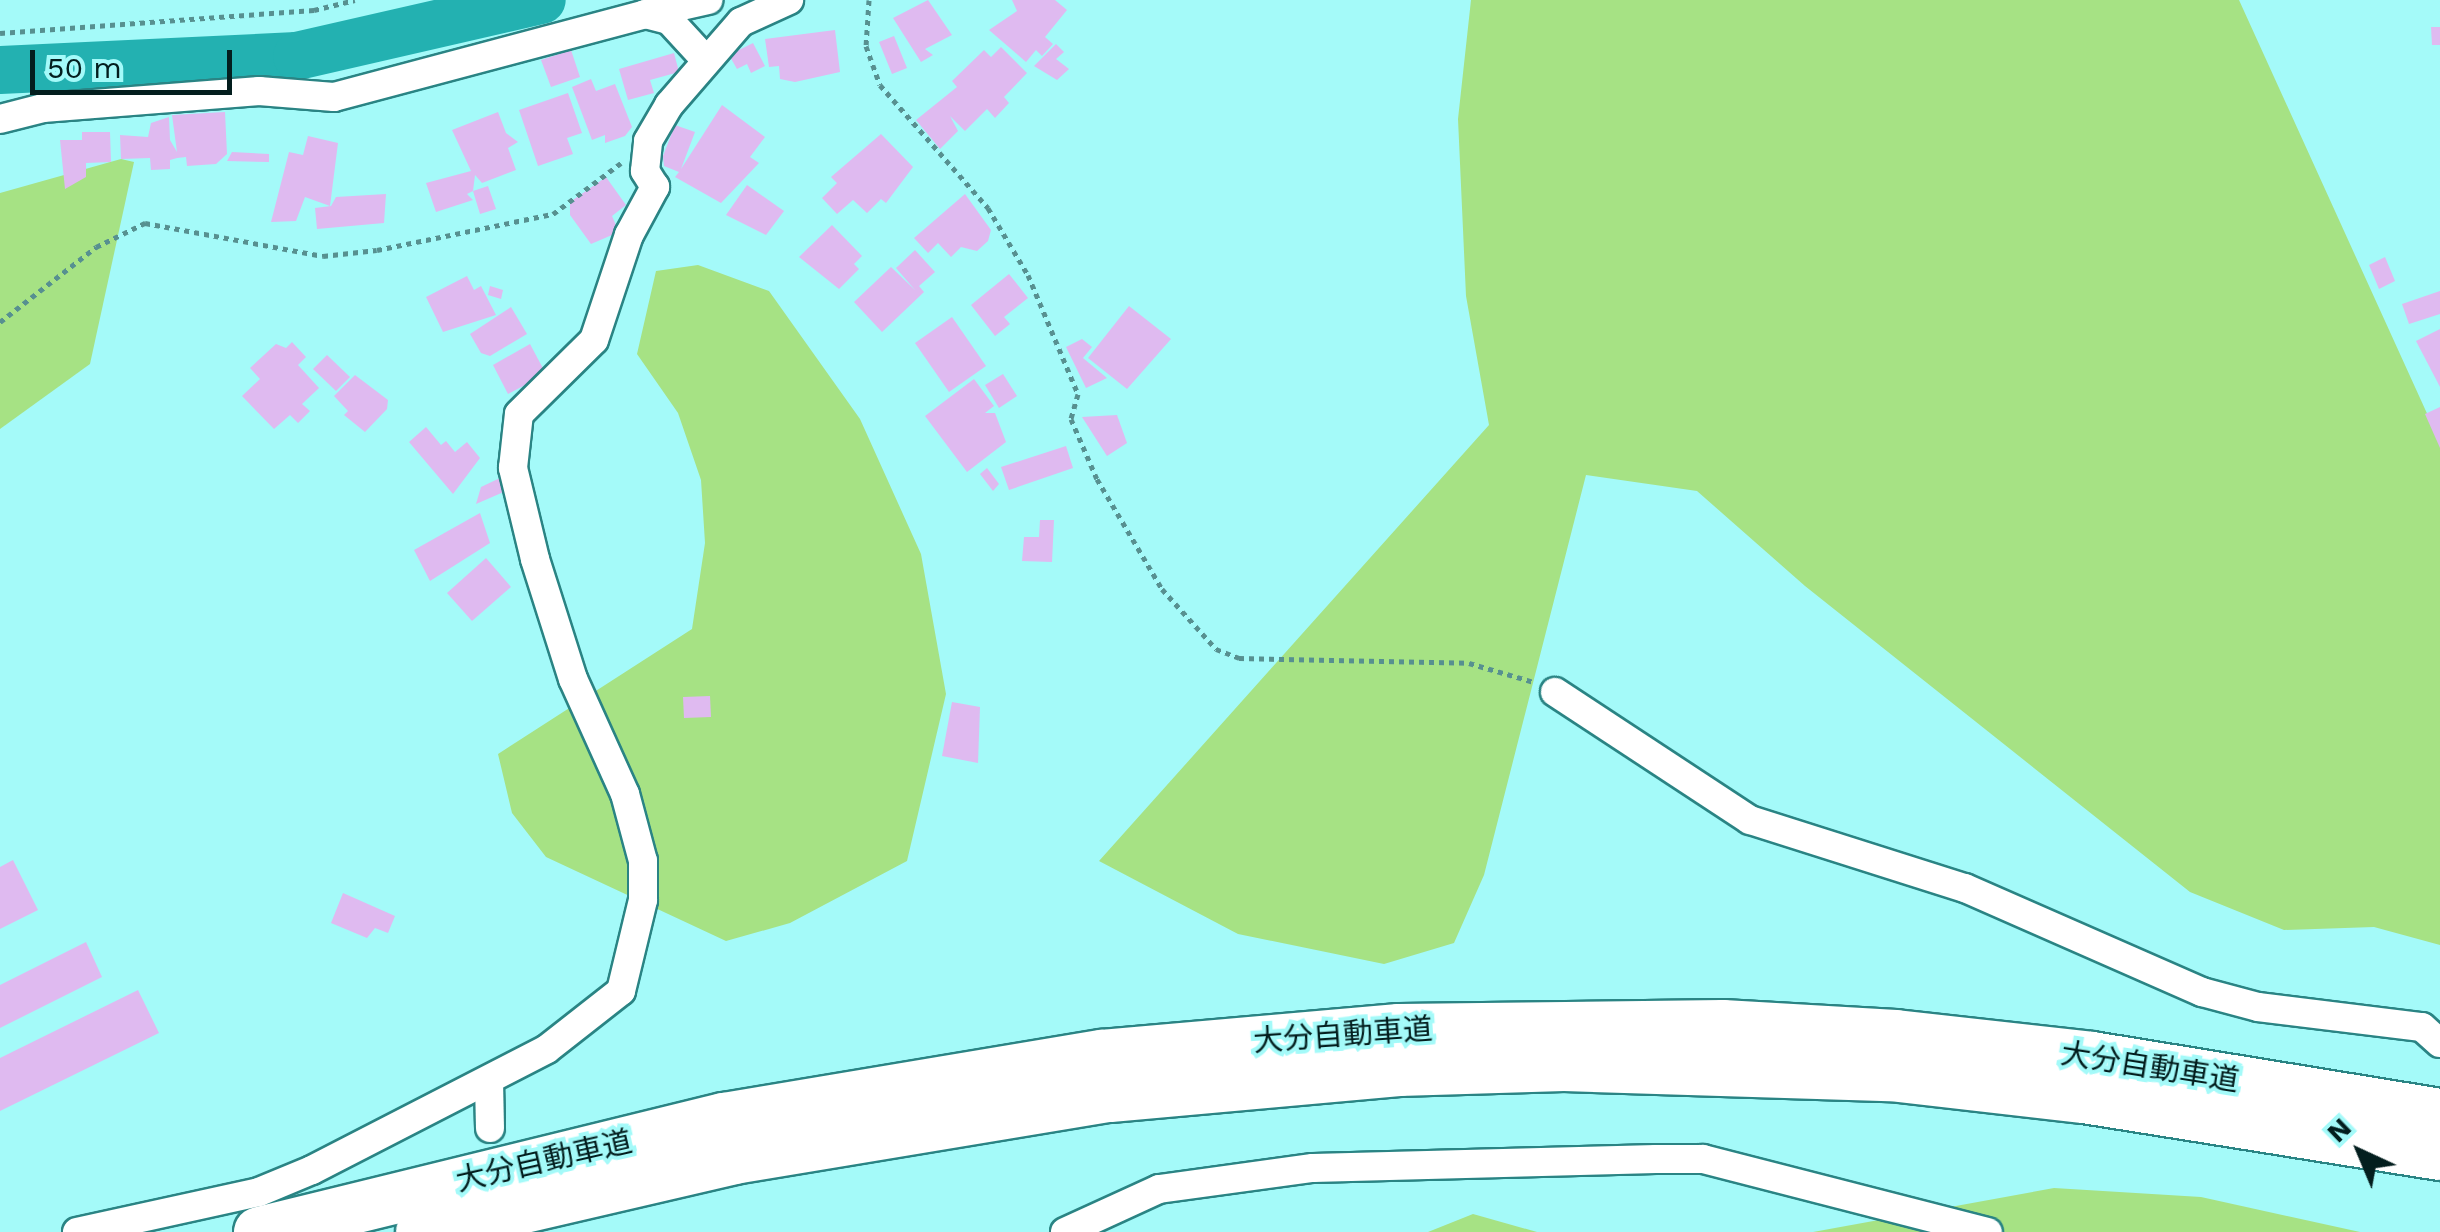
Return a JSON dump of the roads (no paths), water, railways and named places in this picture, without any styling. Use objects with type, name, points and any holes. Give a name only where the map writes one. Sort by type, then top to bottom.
[{"type":"highway","name":"大分自動車道","points":[[259,1232],[724,1118],[1102,1055],[1399,1029],[1705,1024],[1896,1034],[2092,1056],[2375,1122],[2440,1155]]},
{"type":"highway","name":"大分自動車道","points":[[421,1232],[734,1159],[1110,1096],[1399,1071],[1622,1066],[1890,1076],[2375,1122],[2440,1114]]},
{"type":"street","points":[[0,118],[43,108],[259,91],[334,97],[708,0]]},
{"type":"street","points":[[76,1232],[259,1192],[489,1081],[546,1049],[621,991],[643,900],[643,861],[625,794],[573,679],[513,468],[519,414],[594,340],[611,302],[629,235],[655,186],[645,171],[648,141],[704,58],[741,22],[789,0]]},
{"type":"street","points":[[645,14],[669,20],[704,58]]},
{"type":"street","points":[[1555,692],[1750,820],[1964,888],[2202,992],[2258,1007],[2392,1020],[2422,1027],[2440,1043]]},
{"type":"street","points":[[489,1081],[490,1128]]},
{"type":"street","points":[[1065,1232],[1159,1189],[1313,1168],[1656,1159],[1702,1159],[1988,1232]]},
{"type":"waterway","points":[[0,70],[297,56],[542,0]]}]
